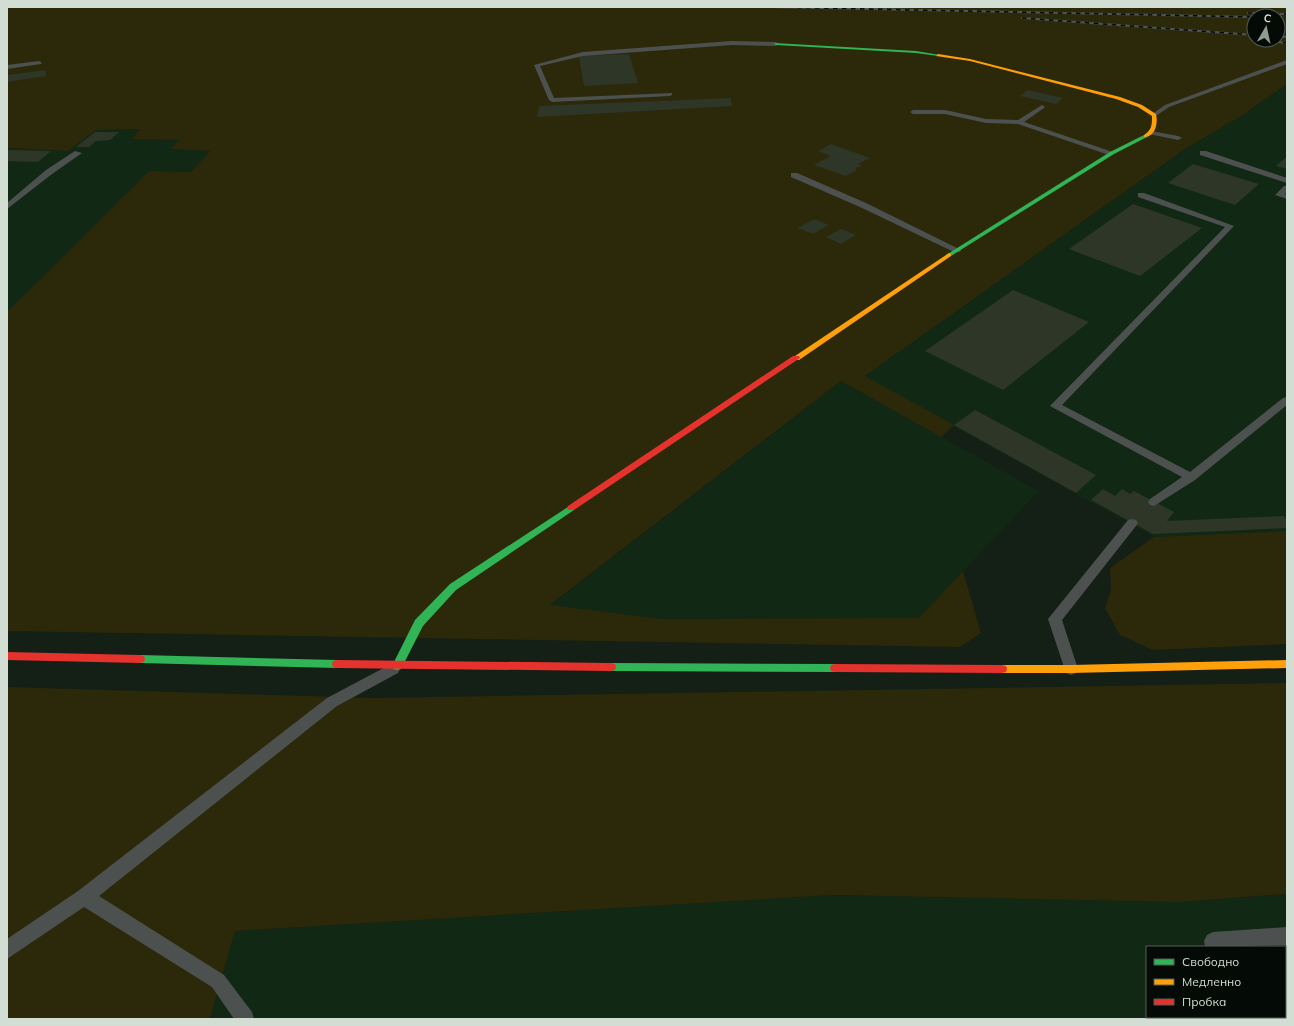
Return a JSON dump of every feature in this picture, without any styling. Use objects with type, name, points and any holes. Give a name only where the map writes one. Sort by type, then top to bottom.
[{"type":"street","points":[[397,666],[419,623],[453,587],[957,250],[1112,153],[1151,133],[1156,125],[1154,115],[1140,106],[1118,98],[970,60],[916,52],[776,44]]},
{"type":"street","points":[[7,656],[397,666],[1071,669],[1287,664]]},
{"type":"lane","points":[[670,94],[552,100],[537,65],[590,53],[732,43],[776,44]]},
{"type":"lane","points":[[1154,115],[1167,106],[1287,62]]},
{"type":"lane","points":[[7,67],[39,63]]},
{"type":"lane","points":[[1019,122],[1042,107]]},
{"type":"lane","points":[[913,112],[945,112],[979,120],[1019,122],[1112,153]]},
{"type":"lane","points":[[1151,133],[1178,138]]},
{"type":"lane","points":[[7,207],[49,172],[78,153]]},
{"type":"lane","points":[[1203,153],[1287,181]]},
{"type":"lane","points":[[794,175],[863,205],[957,250]]},
{"type":"lane","points":[[1287,188],[1279,195],[1287,197]]},
{"type":"lane","points":[[1141,195],[1230,226],[1055,406],[1191,477]]},
{"type":"lane","points":[[1154,502],[1191,477],[1287,400]]},
{"type":"lane","points":[[1071,669],[1055,619],[1132,523]]},
{"type":"lane","points":[[7,950],[84,897],[332,702],[397,666]]},
{"type":"lane","points":[[84,897],[218,981],[245,1019]]},
{"type":"lane","points":[[1214,946],[1213,941],[1287,936]]},
{"type":"shaded area","points":[[7,7],[1287,7],[1287,84],[1243,115],[1185,149],[865,376],[954,425],[941,437],[841,381],[550,605],[662,619],[919,618],[963,571],[981,633],[960,647],[7,631],[7,312],[149,171],[191,172],[210,151],[171,149],[179,140],[132,139],[140,129],[96,130],[68,151],[7,148]]},
{"type":"shaded area","points":[[1287,84],[1287,531],[1154,537],[864,377],[1185,149],[1243,115]]},
{"type":"shaded area","points":[[140,129],[133,138],[180,140],[171,149],[210,151],[191,172],[149,171],[7,312],[7,148],[68,151],[96,130]]},
{"type":"shaded area","points":[[841,381],[1039,491],[919,618],[662,619],[550,606]]},
{"type":"shaded area","points":[[1287,531],[1287,644],[1153,650],[1120,635],[1105,608],[1111,590],[1110,568],[1154,537]]},
{"type":"shaded area","points":[[1287,683],[1287,894],[1179,902],[834,895],[235,931],[210,1019],[7,1019],[7,687],[374,698]]},
{"type":"shaded area","points":[[1287,894],[1287,1019],[210,1019],[235,931],[834,895],[1179,902]]},
{"type":"building","points":[[629,54],[638,83],[584,86],[579,56]]},
{"type":"building","points":[[46,70],[46,76],[7,82],[7,75]]},
{"type":"building","points":[[1028,90],[1063,98],[1056,104],[1020,96]]},
{"type":"building","points":[[731,98],[732,106],[537,117],[539,106]]},
{"type":"building","points":[[95,132],[119,132],[110,140],[96,141],[89,147],[76,147]]},
{"type":"building","points":[[831,144],[870,158],[858,164],[863,166],[855,168],[857,170],[846,176],[814,165],[831,156],[818,151]]},
{"type":"building","points":[[7,150],[51,151],[38,162],[7,161]]},
{"type":"building","points":[[1285,158],[1287,159],[1287,169],[1276,166]]},
{"type":"building","points":[[1193,164],[1259,184],[1235,205],[1168,183]]},
{"type":"building","points":[[1133,204],[1202,228],[1140,276],[1069,249]]},
{"type":"building","points":[[814,219],[829,225],[813,234],[798,228]]},
{"type":"building","points":[[841,229],[856,235],[841,244],[826,237]]},
{"type":"building","points":[[1013,290],[1089,322],[1003,390],[925,351]]},
{"type":"building","points":[[975,410],[1096,475],[1076,493],[954,425]]},
{"type":"building","points":[[1103,489],[1115,496],[1122,489],[1130,494],[1134,491],[1174,512],[1167,521],[1284,516],[1287,520],[1287,528],[1153,534],[1091,500]]},
{"type":"railway","points":[[770,7],[1246,17]]},
{"type":"railway","points":[[1022,18],[1246,34]]},
{"type":"traffic: fast","points":[[776,44],[916,52],[938,55]]},
{"type":"traffic: fast","points":[[949,255],[1112,153],[1146,136]]},
{"type":"traffic: fast","points":[[397,666],[419,623],[453,587],[571,508]]},
{"type":"traffic: fast","points":[[140,659],[337,664]]},
{"type":"traffic: fast","points":[[611,667],[835,668]]},
{"type":"traffic: slow","points":[[938,55],[970,60],[1118,98],[1140,106],[1154,115],[1154,127],[1146,136]]},
{"type":"traffic: slow","points":[[796,358],[949,255]]},
{"type":"traffic: slow","points":[[1002,669],[1071,669],[1287,664]]},
{"type":"traffic: jam","points":[[571,508],[796,358]]},
{"type":"traffic: jam","points":[[7,656],[140,659]]},
{"type":"traffic: jam","points":[[337,664],[611,667]]},
{"type":"traffic: jam","points":[[835,668],[1002,669]]}]
